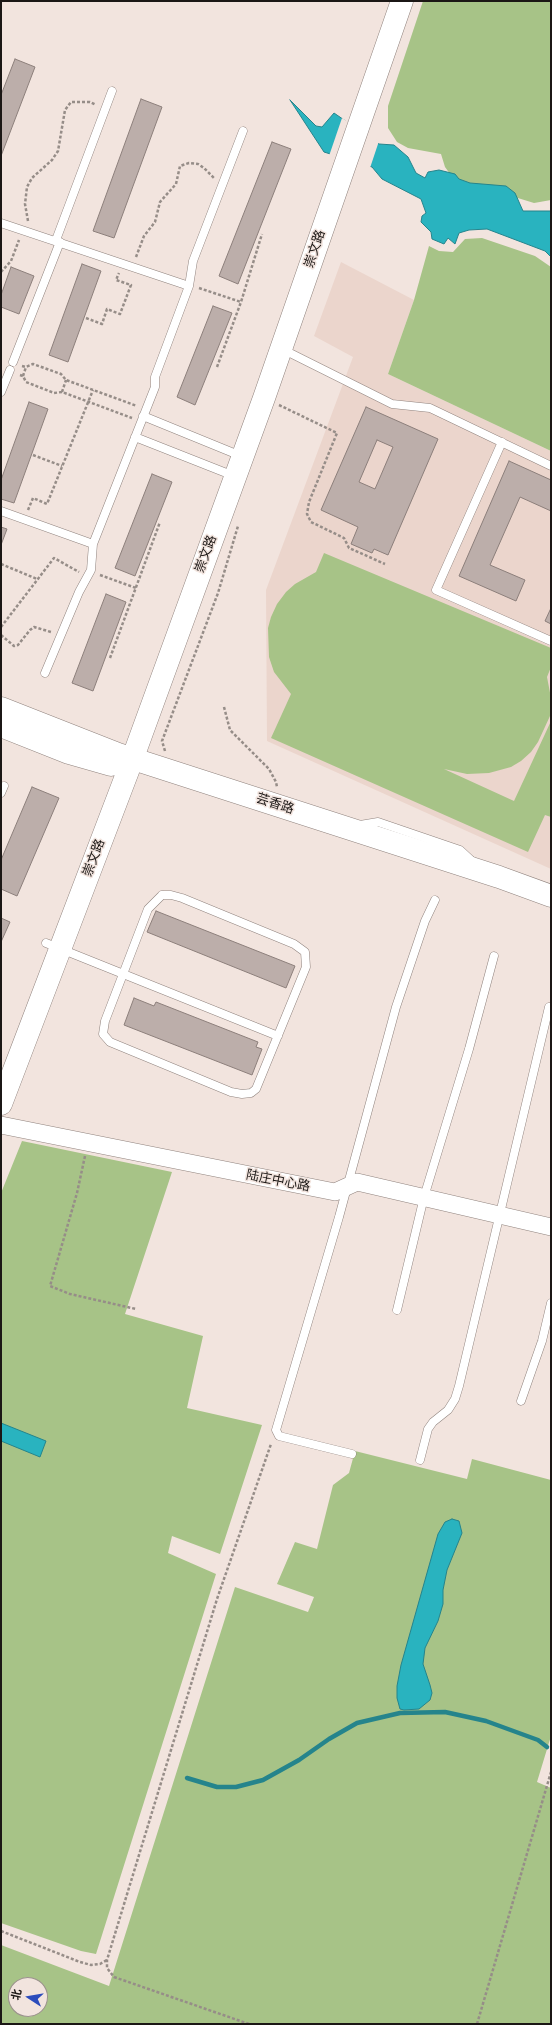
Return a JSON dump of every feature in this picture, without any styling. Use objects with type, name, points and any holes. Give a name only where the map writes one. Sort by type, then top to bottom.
[{"type":"street","name":"崇文路","points":[[1,1070],[53,946],[123,762],[194,560],[237,454],[387,1]]},
{"type":"street","name":"崇文路","points":[[237,454],[277,404],[281,349],[402,1]]},
{"type":"street","name":"芸香路","points":[[1,708],[123,762],[206,795],[226,798],[446,866],[551,903]]},
{"type":"street","name":"芸香路","points":[[1,726],[69,753],[123,762],[347,827],[484,872],[551,896]]},
{"type":"street","name":"崇文路","points":[[2,1097],[53,946]]},
{"type":"street","name":"陆庄中心路","points":[[1,1125],[335,1192],[357,1182],[551,1227]]},
{"type":"lane","points":[[1,392],[58,241],[112,91]]},
{"type":"lane","points":[[45,674],[88,574],[93,544],[155,387],[155,377],[189,286],[193,261],[243,132]]},
{"type":"lane","points":[[1,223],[189,286]]},
{"type":"lane","points":[[281,349],[392,404],[430,408],[551,466]]},
{"type":"lane","points":[[144,416],[237,454]]},
{"type":"lane","points":[[135,437],[229,474]]},
{"type":"lane","points":[[502,442],[436,590],[551,641]]},
{"type":"lane","points":[[1,511],[93,544]]},
{"type":"lane","points":[[171,894],[294,944],[305,952],[306,967],[278,1036],[256,1089],[251,1093],[242,1094],[231,1092],[106,1038],[103,1034],[104,1021],[148,909],[154,901],[162,895],[171,894]]},
{"type":"lane","points":[[352,1454],[279,1436],[276,1430],[339,1217],[396,1007],[425,921],[435,900]]},
{"type":"lane","points":[[53,946],[278,1036]]},
{"type":"lane","points":[[397,1310],[424,1197],[469,1049],[494,956]]},
{"type":"lane","points":[[420,1460],[428,1428],[448,1410],[457,1393],[550,1007]]},
{"type":"lane","points":[[521,1401],[542,1341],[551,1303]]},
{"type":"path","points":[[1,272],[11,261],[26,231],[25,204],[27,187],[32,178],[52,160],[58,151],[65,110],[71,102],[90,102],[105,109]]},
{"type":"path","points":[[132,267],[144,236],[155,222],[160,202],[176,184],[180,166],[189,163],[198,164],[210,173],[221,188]]},
{"type":"path","points":[[217,367],[241,302],[262,234]]},
{"type":"path","points":[[86,318],[102,324],[108,309],[120,314],[131,285],[116,280],[122,263]]},
{"type":"path","points":[[189,286],[241,302]]},
{"type":"path","points":[[11,366],[26,367],[33,364],[61,374],[66,380],[92,390],[144,416]]},
{"type":"path","points":[[11,366],[23,376],[26,382],[54,393],[62,392],[88,401],[144,416]]},
{"type":"path","points":[[23,376],[26,367]]},
{"type":"path","points":[[62,392],[66,380]]},
{"type":"path","points":[[24,520],[33,498],[47,504],[92,390]]},
{"type":"path","points":[[277,404],[337,433],[309,502],[307,514],[311,522],[344,538],[349,548],[386,564]]},
{"type":"path","points":[[33,455],[62,466]]},
{"type":"path","points":[[110,658],[160,522]]},
{"type":"path","points":[[167,753],[162,741],[218,593],[239,525]]},
{"type":"path","points":[[1,627],[54,558],[88,574],[136,588]]},
{"type":"path","points":[[1,564],[37,579]]},
{"type":"path","points":[[1,635],[14,646],[18,645],[34,627],[61,635]]},
{"type":"path","points":[[224,707],[230,730],[269,770],[276,782],[277,789],[270,787]]},
{"type":"path","points":[[89,1142],[77,1193],[50,1286],[70,1294],[136,1309]]},
{"type":"path","points":[[249,2024],[114,1976],[107,1968],[107,1960],[217,1599],[276,1430]]},
{"type":"path","points":[[477,2024],[551,1772]]},
{"type":"path","points":[[1,1931],[86,1963],[100,1964],[107,1960]]},
{"type":"shaded area","points":[[341,262],[414,300],[388,374],[551,451],[551,869],[267,741],[266,590],[353,357],[314,336]]},
{"type":"green space","points":[[423,1],[551,1],[551,200],[534,203],[453,178],[445,167],[441,154],[408,148],[397,142],[388,128],[388,106]]},
{"type":"green space","points":[[482,238],[535,256],[551,267],[551,451],[388,374],[414,300],[429,246],[439,251],[453,252],[465,239]]},
{"type":"green space","points":[[324,553],[551,648],[551,667],[547,677],[551,698],[550,716],[538,742],[531,752],[511,767],[489,773],[467,774],[444,769],[514,801],[551,721],[551,817],[545,815],[528,852],[271,738],[291,694],[274,672],[269,657],[268,628],[271,617],[277,604],[286,592],[295,584],[316,572]]},
{"type":"green space","points":[[22,1141],[172,1172],[125,1314],[203,1336],[187,1408],[262,1425],[220,1554],[172,1536],[168,1553],[216,1574],[96,1954],[81,1951],[1,1923],[1,1193]]},
{"type":"green space","points":[[355,1451],[467,1479],[472,1459],[551,1480],[551,1736],[537,1782],[551,1788],[551,2024],[1,2024],[1,1945],[109,1986],[235,1587],[308,1612],[314,1597],[277,1584],[295,1542],[317,1549],[333,1485],[349,1473]]},
{"type":"water","points":[[290,100],[316,126],[322,127],[334,113],[379,144],[394,145],[408,157],[416,173],[425,178],[428,172],[439,170],[455,174],[459,179],[470,183],[506,186],[515,193],[523,211],[551,211],[551,257],[545,251],[487,229],[469,230],[459,233],[455,244],[448,238],[444,244],[432,239],[431,232],[421,222],[422,216],[426,213],[421,199],[382,179],[372,167],[324,152]]},
{"type":"water","points":[[1,1423],[46,1441],[40,1457],[1,1441]]},
{"type":"water","points":[[452,1519],[459,1521],[462,1533],[447,1570],[443,1590],[443,1604],[438,1621],[425,1648],[423,1664],[432,1693],[430,1700],[419,1709],[400,1709],[397,1698],[397,1686],[401,1665],[438,1534],[445,1522]]},
{"type":"pier","points":[[342,118],[379,141],[370,168],[329,156]]},
{"type":"building","points":[[15,59],[35,67],[1,156],[1,95]]},
{"type":"building","points":[[141,99],[162,107],[114,238],[93,231]]},
{"type":"building","points":[[272,142],[291,149],[238,284],[219,276]]},
{"type":"building","points":[[82,264],[101,271],[68,362],[49,355]]},
{"type":"building","points":[[11,267],[34,276],[19,314],[1,307],[1,295]]},
{"type":"building","points":[[213,306],[232,313],[195,405],[177,397]]},
{"type":"building","points":[[29,402],[48,409],[14,503],[1,499],[1,480]]},
{"type":"building","points":[[366,407],[438,439],[388,555],[374,549],[372,553],[351,544],[358,527],[321,510]],"holes":[[[377,440],[393,447],[375,489],[359,482]]]},
{"type":"building","points":[[509,461],[551,480],[551,511],[520,497],[490,565],[525,580],[516,601],[459,576]]},
{"type":"building","points":[[152,474],[172,482],[135,576],[115,568]]},
{"type":"building","points":[[1,527],[7,529],[1,545]]},
{"type":"building","points":[[106,594],[126,602],[93,691],[72,683]]},
{"type":"building","points":[[551,608],[551,624],[545,621]]},
{"type":"building","points":[[32,787],[59,798],[17,896],[1,889],[1,860]]},
{"type":"building","points":[[156,911],[295,966],[286,988],[147,932]]},
{"type":"building","points":[[1,918],[10,922],[1,942]]},
{"type":"building","points":[[134,998],[154,1006],[156,1002],[258,1042],[256,1047],[262,1049],[252,1075],[124,1025]]},
{"type":"waterway","points":[[187,1778],[217,1787],[236,1787],[263,1780],[299,1760],[329,1739],[357,1723],[400,1713],[445,1712],[486,1721],[538,1740],[547,1747]]}]
